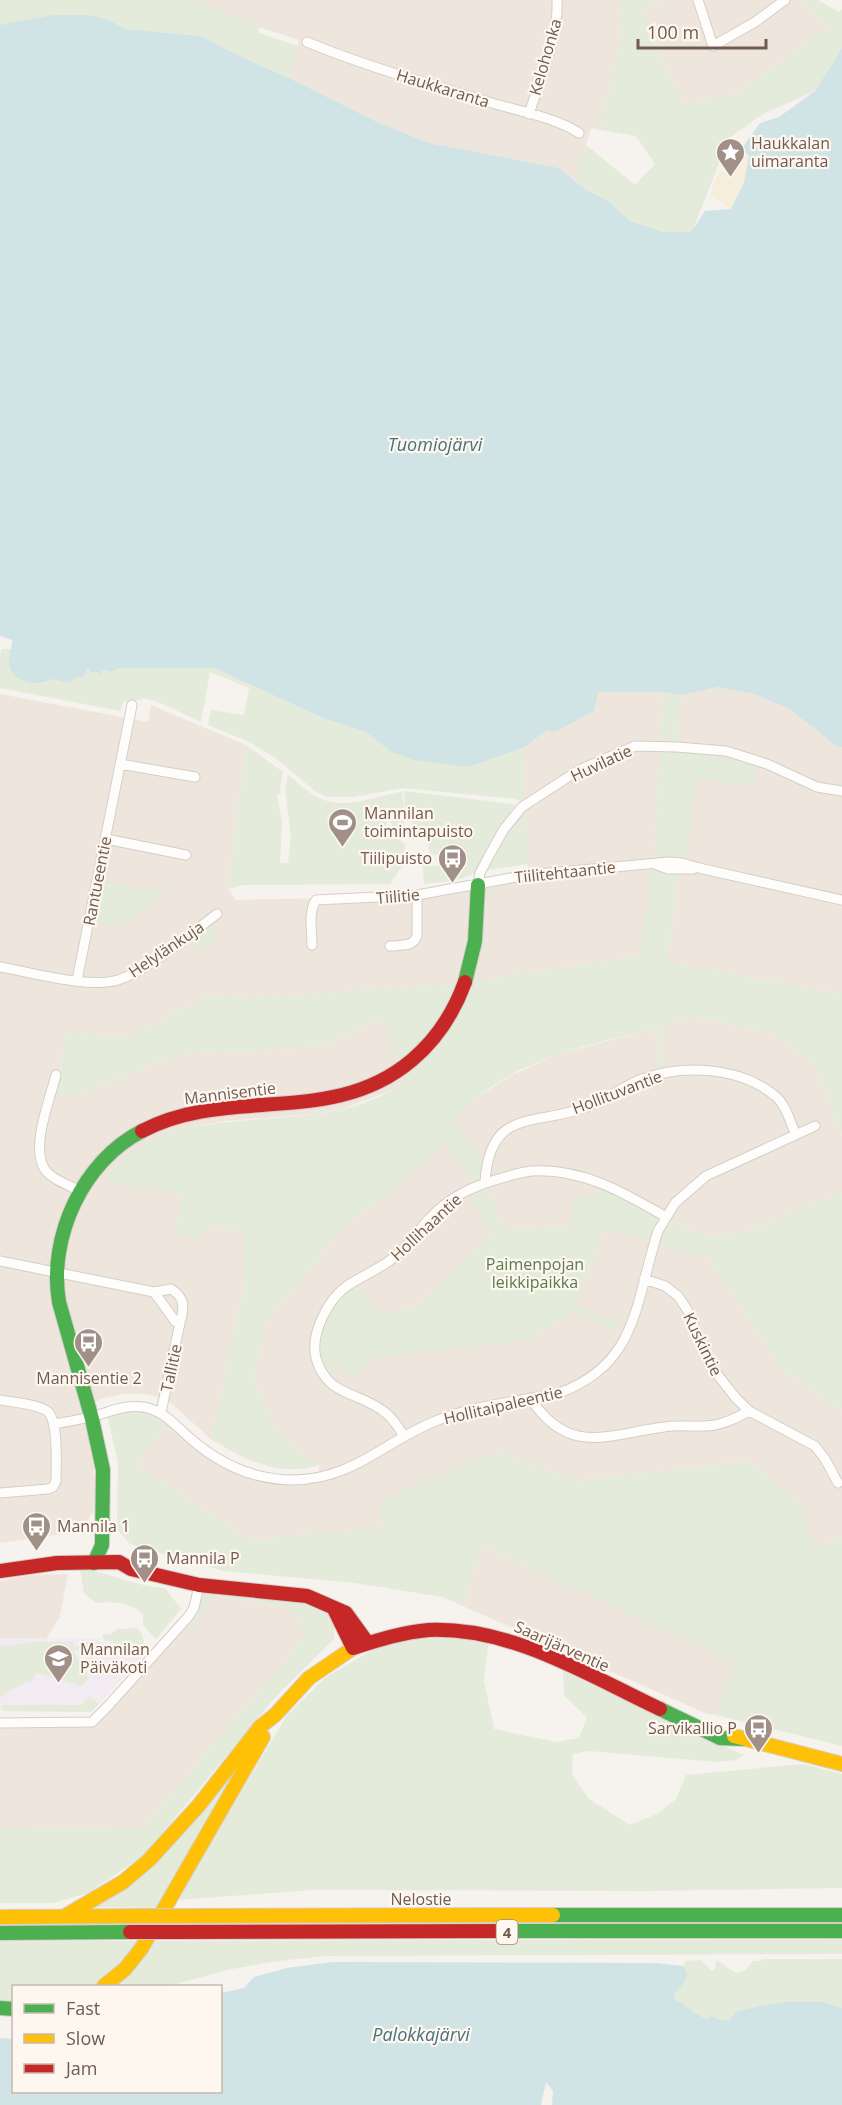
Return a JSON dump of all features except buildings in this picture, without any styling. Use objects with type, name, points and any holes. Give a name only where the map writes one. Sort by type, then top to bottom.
[{"type":"main road","name":"Mannisentie","points":[[100,1563],[103,1466],[59,1304],[56,1273],[57,1257],[66,1224],[80,1191],[106,1158],[120,1145],[141,1130],[156,1124],[190,1112],[318,1101],[342,1096],[389,1077],[412,1060],[430,1043],[458,1001],[468,973],[475,941],[478,885]]},
{"type":"main road","points":[[0,1571],[57,1563],[118,1562],[131,1569],[161,1578],[199,1585],[307,1596],[321,1600],[346,1613],[367,1642]]},
{"type":"main road","points":[[334,1608],[353,1648]]},
{"type":"main road","name":"Saarijärventie","points":[[268,1722],[298,1688],[325,1665],[353,1648],[367,1642],[408,1632],[434,1629],[468,1630],[501,1636],[536,1649],[700,1727],[723,1731],[742,1739],[842,1764]]},
{"type":"main road","points":[[65,1916],[130,1877],[162,1847],[260,1727],[268,1722]]},
{"type":"main road","points":[[105,1985],[125,1969],[141,1949],[266,1732],[268,1722]]},
{"type":"main road","name":"Nelostie","points":[[0,1917],[842,1915]]},
{"type":"main road","name":"Nelostie","points":[[0,1933],[842,1931]]},
{"type":"street","name":"Kelohonka","points":[[529,114],[552,41],[558,12],[557,0]]},
{"type":"street","points":[[698,0],[713,46],[754,22],[785,0]]},
{"type":"street","name":"Haukkaranta","points":[[307,42],[349,60],[529,114],[572,128],[579,133]]},
{"type":"street","name":"Rantueentie","points":[[77,980],[132,705]]},
{"type":"street","name":"Huvilatie","points":[[478,885],[480,873],[504,829],[522,807],[579,770],[635,746],[677,747],[735,753],[768,764],[817,787],[842,791]]},
{"type":"street","points":[[120,764],[195,777]]},
{"type":"street","points":[[106,839],[186,855]]},
{"type":"street","name":"Tiilitehtaantie","points":[[478,885],[528,874],[669,862],[682,863],[842,900]]},
{"type":"street","name":"Tiilitie","points":[[312,945],[311,915],[312,906],[316,900],[417,895],[478,885]]},
{"type":"street","points":[[390,946],[411,944],[415,940],[417,936],[417,895]]},
{"type":"street","name":"Helylänkuja","points":[[77,980],[92,982],[117,980],[141,970],[217,914]]},
{"type":"street","points":[[0,967],[77,980]]},
{"type":"street","name":"Hollituvantie","points":[[484,1182],[489,1155],[495,1142],[517,1124],[534,1118],[584,1108],[639,1080],[675,1071],[706,1070],[747,1079],[776,1096],[796,1135]]},
{"type":"street","points":[[56,1075],[42,1131],[39,1154],[45,1170],[58,1180],[80,1191]]},
{"type":"street","name":"Hollitaipaleentie","points":[[161,1412],[209,1453],[230,1466],[266,1478],[294,1480],[333,1474],[367,1460],[404,1436],[452,1415],[559,1393],[584,1383],[615,1357],[626,1337],[658,1231],[685,1193],[706,1176],[815,1126]]},
{"type":"street","name":"Hollihaantie","points":[[404,1436],[387,1414],[332,1386],[320,1370],[315,1354],[319,1325],[334,1298],[344,1287],[390,1261],[406,1247],[428,1220],[454,1197],[484,1182],[529,1171],[563,1172],[604,1183],[666,1217]]},
{"type":"street","points":[[0,1261],[154,1292],[175,1321],[180,1323]]},
{"type":"street","name":"Kuskintie","points":[[644,1280],[665,1286],[678,1296],[688,1311],[710,1365],[726,1388],[749,1411],[815,1446],[838,1483]]},
{"type":"street","name":"Tallitie","points":[[154,1292],[171,1289],[179,1294],[184,1303],[161,1412]]},
{"type":"street","points":[[531,1399],[549,1422],[573,1435],[590,1439],[610,1438],[665,1426],[714,1425],[734,1420],[749,1411]]},
{"type":"street","points":[[0,1400],[45,1409],[50,1414],[54,1424],[56,1481],[48,1490],[0,1493]]},
{"type":"street","points":[[54,1424],[91,1417],[124,1407],[143,1407],[161,1412]]},
{"type":"street","points":[[0,1723],[92,1722],[188,1617],[194,1608],[199,1585]]},
{"type":"shaded area","points":[[196,0],[621,0],[620,44],[600,130],[591,128],[575,180],[559,168],[429,143],[377,122],[289,78],[299,40],[246,23]]},
{"type":"shaded area","points":[[667,0],[802,0],[801,2],[828,27],[739,92],[684,105],[655,45],[643,10]]},
{"type":"shaded area","points":[[719,687],[754,694],[789,709],[838,747],[842,747],[842,994],[668,962],[679,872],[653,867],[639,956],[453,984],[253,998],[205,996],[130,1038],[66,1031],[56,1095],[69,1098],[178,1054],[321,1047],[382,1019],[408,1079],[395,1089],[342,1109],[315,1114],[224,1121],[171,1131],[104,1179],[183,1196],[175,1235],[211,1224],[245,1233],[245,1280],[211,1439],[161,1397],[124,1394],[104,1398],[85,1406],[90,1425],[96,1492],[93,1514],[83,1531],[0,1543],[0,694],[148,722],[151,705],[246,745],[228,889],[236,900],[423,896],[528,876],[524,803],[525,747],[597,692],[663,692],[654,855],[686,857],[697,778],[753,786],[677,748],[682,695]]},
{"type":"shaded area","points":[[694,1017],[767,1032],[813,1060],[842,1136],[842,1192],[757,1228],[714,1237],[673,1224],[600,1187],[596,1198],[570,1226],[505,1228],[454,1120],[478,1097],[510,1076],[556,1055],[655,1028],[659,1069],[663,1069],[660,1027]]},
{"type":"shaded area","points":[[446,1141],[477,1190],[471,1194],[492,1234],[414,1307],[397,1311],[533,1339],[568,1316],[571,1311],[619,1322],[575,1305],[605,1229],[710,1259],[781,1369],[842,1410],[842,1537],[814,1546],[800,1504],[747,1461],[575,1481],[497,1452],[384,1527],[251,1540],[136,1465],[168,1422],[208,1456],[265,1481],[320,1480],[319,1465],[278,1435],[253,1377],[266,1322],[342,1229],[393,1189]]},
{"type":"shaded area","points":[[483,1546],[737,1663],[716,1715],[705,1713],[463,1606]]},
{"type":"shaded area","points":[[68,1574],[60,1616],[46,1639],[0,1638],[0,1581],[31,1575]]},
{"type":"shaded area","points":[[216,1596],[289,1608],[299,1618],[307,1634],[142,1829],[0,1828],[0,1727],[93,1725],[101,1720],[188,1622],[191,1624]]},
{"type":"shaded area","name":"Mannilan Päiväkoti","points":[[0,1638],[100,1639],[100,1642],[112,1643],[113,1647],[133,1643],[138,1661],[91,1712],[0,1711]]},
{"type":"green space","points":[[0,0],[196,0],[259,27],[259,33],[298,46],[289,78],[201,36],[125,29],[109,20],[0,25]]},
{"type":"green space","points":[[621,0],[667,0],[643,10],[655,45],[684,105],[739,92],[828,27],[801,2],[802,0],[818,0],[839,12],[842,9],[842,48],[815,91],[763,114],[729,138],[692,232],[663,232],[630,221],[607,200],[588,191],[575,180],[585,144],[635,185],[655,164],[636,136],[600,130],[620,44]]},
{"type":"green space","points":[[2,649],[12,649],[9,665],[17,677],[27,682],[45,683],[53,679],[74,678],[88,667],[102,677],[101,671],[117,668],[214,668],[323,718],[366,732],[390,751],[469,767],[525,747],[524,803],[515,799],[403,788],[353,797],[328,797],[315,791],[274,757],[249,742],[208,725],[211,710],[244,715],[249,688],[210,672],[201,722],[147,699],[124,701],[120,711],[0,688]]},
{"type":"green space","points":[[663,692],[682,695],[677,748],[726,752],[758,762],[753,786],[697,779],[687,858],[654,855]]},
{"type":"green space","points":[[246,745],[283,772],[281,794],[277,795],[282,823],[280,863],[288,863],[291,837],[285,789],[288,775],[316,797],[336,803],[355,802],[402,792],[405,818],[402,834],[398,833],[387,817],[387,832],[392,833],[405,844],[404,863],[390,884],[244,885],[228,889]]},
{"type":"green space","points":[[404,791],[515,806],[501,825],[475,873],[457,880],[424,884],[422,856],[426,856],[431,866],[438,866],[439,855],[429,854],[428,838],[413,838],[411,812],[405,811]]},
{"type":"green space","points":[[526,809],[528,864],[488,870],[507,830]]},
{"type":"green space","name":"Paimenpojan leikkipaikka","points":[[653,866],[679,871],[668,962],[842,994],[842,1136],[813,1060],[767,1032],[694,1017],[660,1027],[663,1069],[659,1069],[655,1028],[562,1053],[517,1072],[477,1098],[454,1121],[483,1162],[480,1175],[505,1228],[570,1226],[574,1192],[596,1198],[600,1187],[673,1224],[714,1237],[757,1228],[842,1192],[842,1410],[781,1369],[710,1259],[605,1229],[575,1305],[620,1322],[616,1331],[572,1311],[533,1339],[374,1358],[355,1379],[338,1368],[331,1378],[323,1366],[320,1339],[329,1313],[347,1291],[358,1283],[381,1315],[414,1307],[492,1234],[470,1194],[476,1190],[446,1142],[393,1189],[342,1229],[266,1322],[253,1377],[278,1435],[319,1465],[305,1468],[276,1468],[249,1459],[211,1439],[245,1280],[245,1233],[212,1224],[196,1239],[175,1235],[183,1196],[103,1179],[134,1151],[151,1140],[174,1131],[227,1122],[335,1111],[386,1094],[408,1079],[381,1019],[321,1047],[178,1054],[69,1098],[56,1096],[66,1031],[130,1038],[205,996],[253,998],[453,984],[639,956]]},
{"type":"green space","points":[[101,881],[168,892],[119,927],[93,923]]},
{"type":"green space","points":[[214,924],[217,940],[200,952],[191,939]]},
{"type":"green space","points":[[125,1410],[148,1412],[168,1422],[136,1465],[251,1540],[383,1527],[379,1501],[497,1452],[575,1481],[747,1461],[800,1504],[814,1546],[842,1537],[842,1746],[716,1715],[736,1663],[483,1546],[463,1606],[442,1597],[355,1583],[223,1571],[130,1544],[117,1529],[118,1462],[107,1414]]},
{"type":"green space","points":[[80,1569],[165,1588],[181,1609],[156,1639],[143,1625],[143,1614],[138,1610],[121,1603],[96,1603],[84,1593]]},
{"type":"green space","points":[[211,1590],[307,1601],[322,1609],[334,1620],[334,1639],[277,1695],[144,1855],[88,1893],[53,1903],[0,1903],[0,1828],[142,1829],[307,1634],[299,1618],[288,1608],[217,1596],[192,1625],[188,1622],[197,1603]]},
{"type":"green space","points":[[137,1628],[142,1634],[146,1648],[138,1661],[133,1643],[113,1647],[113,1642],[104,1640],[102,1635],[111,1634],[117,1629]]},
{"type":"green space","points":[[440,1635],[489,1640],[484,1680],[494,1729],[556,1742],[579,1738],[587,1717],[564,1696],[563,1671],[744,1755],[735,1760],[718,1762],[589,1751],[573,1754],[572,1774],[589,1799],[630,1825],[657,1814],[676,1799],[686,1775],[803,1764],[842,1774],[842,1888],[648,1891],[313,1890],[176,1900],[287,1715],[326,1677],[371,1651],[408,1639]]},
{"type":"green space","points":[[29,1642],[73,1642],[74,1647],[89,1642],[100,1642],[100,1647],[73,1651],[89,1678],[82,1686],[36,1673],[33,1682],[29,1681],[0,1697],[0,1645],[10,1646]]},
{"type":"green space","points":[[90,1696],[99,1704],[91,1712],[2,1711],[2,1705],[81,1705]]},
{"type":"green space","points":[[240,1760],[160,1908],[91,1907]]},
{"type":"green space","points":[[842,1939],[842,1954],[323,1956],[232,1969],[172,1985],[112,1985],[152,1941]]},
{"type":"green space","points":[[0,1941],[141,1941],[97,1985],[12,1985],[12,2005],[0,2003]]},
{"type":"green space","points":[[842,1959],[842,2008],[824,2002],[758,2007],[737,2011],[729,2020],[720,2020],[712,2016],[707,2019],[675,2000],[674,1995],[687,1972],[683,1966],[686,1961],[701,1960],[712,1971],[716,1960],[737,1973],[742,1972],[753,1961]]},
{"type":"sand","name":"Haukkalan uimaranta","points":[[742,148],[749,156],[744,183],[731,209],[710,195],[718,173],[726,171]]},
{"type":"water","name":"Tuomiojärvi","points":[[53,15],[88,15],[109,20],[125,29],[201,36],[377,122],[429,143],[559,168],[588,191],[607,200],[630,221],[663,232],[691,232],[705,211],[731,209],[744,183],[749,156],[742,148],[760,123],[779,117],[815,91],[842,48],[842,747],[838,747],[789,709],[754,694],[719,687],[682,695],[663,692],[598,692],[594,711],[555,732],[547,730],[525,747],[469,767],[413,760],[390,751],[366,732],[323,718],[214,668],[118,668],[112,672],[101,671],[102,677],[96,672],[91,673],[88,667],[83,677],[74,678],[70,683],[53,679],[34,683],[15,676],[9,664],[12,640],[0,636],[0,25]]},
{"type":"water","name":"Palokkajärvi","points":[[332,1962],[656,1963],[683,1966],[687,1972],[686,1980],[674,1994],[675,2000],[707,2019],[712,2016],[720,2020],[729,2020],[737,2011],[782,2002],[824,2002],[842,2008],[842,2105],[552,2105],[553,2091],[546,2082],[541,2105],[0,2105],[0,2038],[12,2039],[12,2093],[222,2093],[222,1993],[244,1988],[254,1977],[287,1968]]},
{"type":"traffic: fast","points":[[465,982],[475,941],[478,885]]},
{"type":"traffic: fast","points":[[94,1563],[102,1545],[103,1470],[92,1419],[59,1302],[57,1277],[59,1252],[74,1203],[87,1181],[121,1144],[142,1131]]},
{"type":"traffic: fast","points":[[660,1709],[720,1738],[743,1739]]},
{"type":"traffic: fast","points":[[553,1915],[842,1915]]},
{"type":"traffic: fast","points":[[508,1931],[842,1931]]},
{"type":"traffic: fast","points":[[0,1933],[130,1932]]},
{"type":"traffic: fast","points":[[0,2008],[12,2009]]},
{"type":"traffic: slow","points":[[65,1916],[123,1882],[149,1860],[199,1805],[260,1727],[275,1715],[309,1678],[353,1648]]},
{"type":"traffic: slow","points":[[734,1736],[842,1764]]},
{"type":"traffic: slow","points":[[105,1985],[125,1969],[141,1949],[263,1737]]},
{"type":"traffic: slow","points":[[180,1916],[553,1915]]},
{"type":"traffic: slow","points":[[0,1917],[139,1916]]},
{"type":"traffic: slow","points":[[139,1916],[180,1916]]},
{"type":"traffic: jam","points":[[142,1131],[175,1118],[210,1110],[314,1100],[348,1093],[381,1081],[412,1060],[437,1034],[456,1004],[465,982]]},
{"type":"traffic: jam","points":[[0,1571],[57,1563],[119,1562],[131,1569],[199,1585],[307,1596],[346,1613],[367,1642]]},
{"type":"traffic: jam","points":[[334,1609],[353,1648],[400,1634],[429,1630],[460,1631],[490,1636],[548,1655],[660,1709]]},
{"type":"traffic: jam","points":[[171,1932],[508,1931]]},
{"type":"traffic: jam","points":[[130,1932],[171,1932]]},
{"type":"place","name":"Haukkalan uimaranta","points":[[730,178]]},
{"type":"place","name":"Mannilan toimintapuisto","points":[[343,848]]},
{"type":"place","name":"Tiilipuisto","points":[[453,884]]},
{"type":"place","name":"Mannisentie 2","points":[[89,1368]]},
{"type":"place","name":"Mannila 1","points":[[36,1552]]},
{"type":"place","name":"Mannila P","points":[[145,1584]]},
{"type":"place","name":"Mannilan Päiväkoti","points":[[59,1684]]},
{"type":"place","name":"Sarvikallio P","points":[[758,1754]]}]
